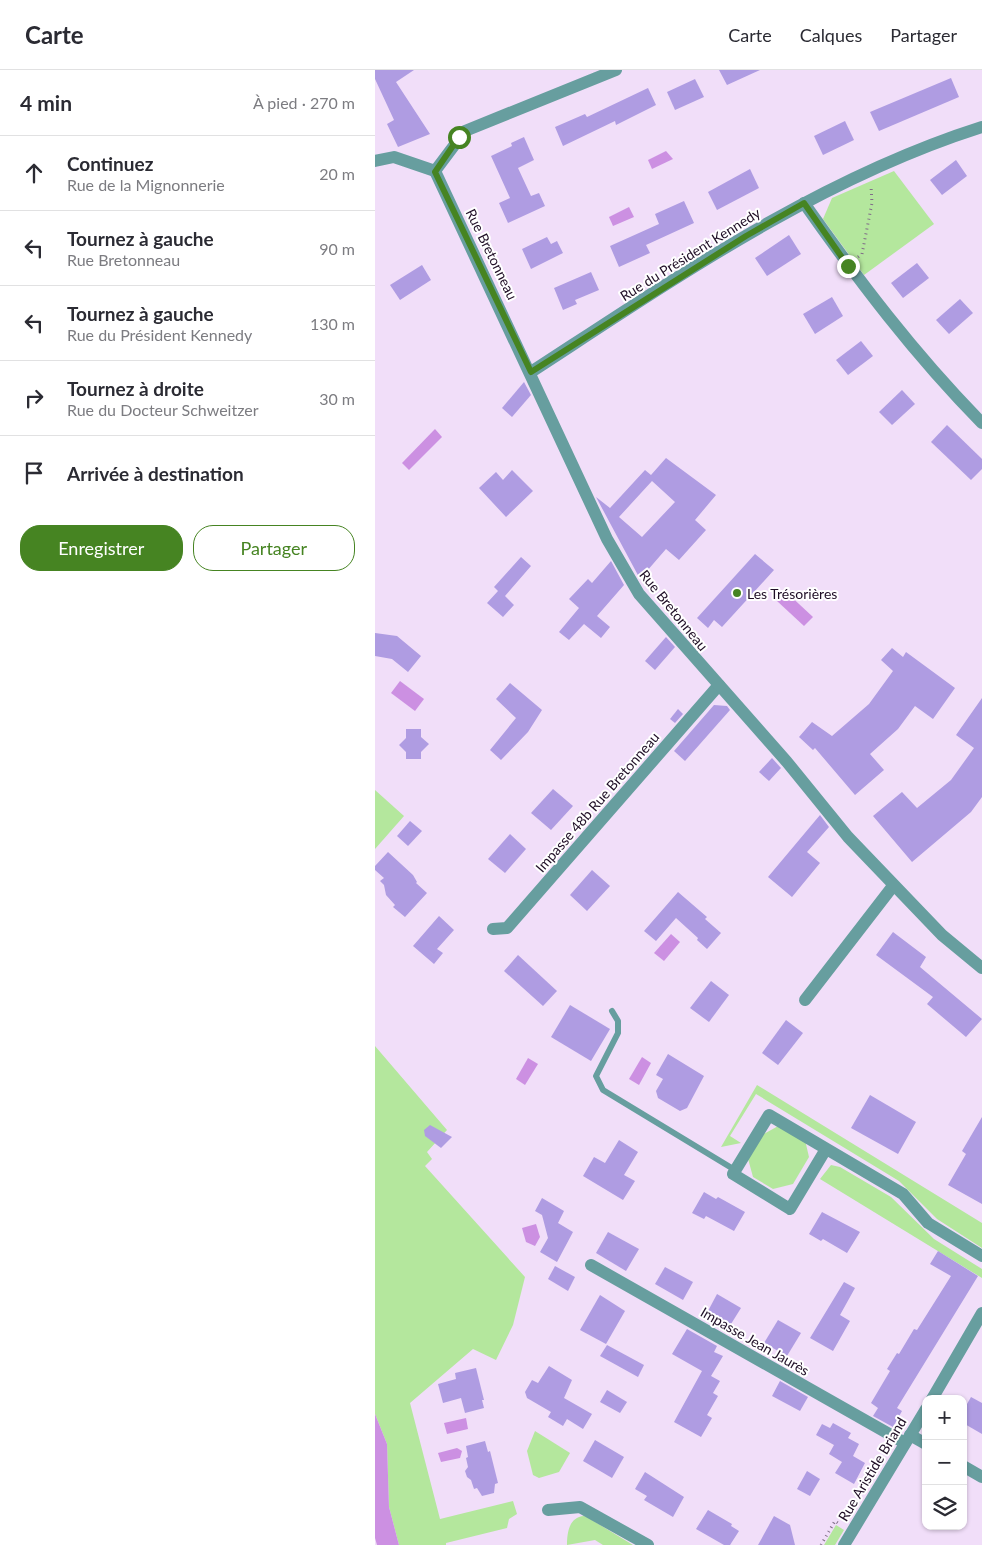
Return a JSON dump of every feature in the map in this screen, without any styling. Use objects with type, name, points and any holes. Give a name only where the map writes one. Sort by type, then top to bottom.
[{"type":"street","points":[[375,162],[395,157],[435,172],[465,131],[616,70]]},
{"type":"street","name":"Rue du Président Kennedy","points":[[531,372],[746,236],[804,203],[887,162],[980,131]]},
{"type":"street","name":"Rue Bretonneau","points":[[435,172],[531,372],[620,565],[655,614],[787,762],[848,837],[893,886],[943,935],[982,968]]},
{"type":"street","points":[[804,203],[893,326],[945,386],[982,423]]},
{"type":"street","name":"Impasse 48b Rue Bretonneau","points":[[493,929],[507,928],[719,685]]},
{"type":"street","points":[[805,1000],[893,886]]},
{"type":"street","points":[[826,1149],[790,1208],[733,1174],[769,1115],[903,1194],[927,1223],[982,1256]]},
{"type":"street","name":"Impasse Jean Jaurès","points":[[591,1265],[908,1439],[922,1443]]},
{"type":"street","points":[[935,1395],[977,1333],[982,1313]]},
{"type":"street","name":"Rue Aristide Briand","points":[[844,1545],[922,1416]]},
{"type":"street","points":[[967,1468],[982,1477]]},
{"type":"street","points":[[548,1510],[580,1506],[648,1545]]},
{"type":"lane","points":[[612,1011],[618,1021],[618,1034],[596,1076],[603,1090],[735,1170]]},
{"type":"path","points":[[848,266],[861,254],[872,203],[872,188],[865,173]]},
{"type":"green space","points":[[894,171],[934,224],[864,275],[823,219],[832,198]]},
{"type":"green space","points":[[375,790],[404,816],[375,849]]},
{"type":"green space","points":[[375,1046],[447,1130],[427,1152],[432,1159],[425,1166],[525,1277],[513,1325],[496,1360],[473,1349],[410,1403],[440,1519],[513,1501],[517,1514],[509,1519],[507,1528],[446,1543],[446,1545],[399,1545],[389,1507],[387,1444],[375,1414]]},
{"type":"green space","points":[[757,1085],[982,1223],[982,1248],[937,1219],[899,1181],[756,1094],[730,1136],[741,1143],[721,1147]]},
{"type":"green space","points":[[780,1125],[805,1140],[809,1157],[793,1184],[773,1189],[753,1177],[747,1155],[760,1136]]},
{"type":"green space","points":[[831,1165],[840,1167],[891,1197],[934,1239],[982,1269],[982,1278],[820,1179]]},
{"type":"green space","points":[[535,1431],[570,1453],[559,1472],[539,1478],[533,1475],[527,1451]]},
{"type":"green space","points":[[584,1516],[633,1545],[603,1545],[595,1540],[567,1545],[568,1531],[572,1522]]},
{"type":"green space","points":[[836,1525],[844,1530],[835,1545],[824,1545]]},
{"type":"shaded area","points":[[666,151],[673,159],[652,169],[648,160]]},
{"type":"shaded area","points":[[629,207],[634,217],[613,226],[609,217]]},
{"type":"shaded area","points":[[435,429],[442,437],[409,470],[402,463]]},
{"type":"shaded area","points":[[785,591],[813,617],[804,626],[777,601]]},
{"type":"shaded area","points":[[400,681],[424,699],[415,711],[391,693]]},
{"type":"shaded area","points":[[671,934],[680,942],[664,961],[654,953]]},
{"type":"shaded area","points":[[642,1057],[651,1063],[639,1085],[629,1079]]},
{"type":"shaded area","points":[[528,1058],[538,1064],[525,1085],[516,1079]]},
{"type":"shaded area","points":[[536,1224],[540,1237],[535,1246],[526,1242],[522,1228]]},
{"type":"shaded area","points":[[375,1414],[387,1444],[389,1507],[399,1545],[377,1545],[375,1538]]},
{"type":"shaded area","points":[[466,1418],[468,1429],[447,1434],[444,1423]]},
{"type":"shaded area","points":[[457,1448],[462,1451],[460,1458],[441,1462],[438,1453]]},
{"type":"building","points":[[375,70],[414,70],[396,82],[430,134],[398,147],[387,124],[394,120],[375,79]]},
{"type":"building","points":[[719,70],[760,70],[727,85]]},
{"type":"building","points":[[951,78],[959,97],[879,131],[870,112]]},
{"type":"building","points":[[695,79],[704,97],[675,110],[667,92]]},
{"type":"building","points":[[648,88],[656,105],[616,125],[615,121],[563,146],[555,127],[585,114],[587,117]]},
{"type":"building","points":[[845,121],[854,140],[823,155],[814,136]]},
{"type":"building","points":[[524,137],[534,160],[518,168],[531,196],[539,193],[545,206],[508,223],[499,203],[510,198],[491,156],[512,146],[511,143]]},
{"type":"building","points":[[956,160],[967,176],[942,195],[930,180]]},
{"type":"building","points":[[750,169],[759,188],[717,210],[708,192]]},
{"type":"building","points":[[684,201],[694,223],[646,245],[650,253],[619,267],[610,246],[659,224],[655,214]]},
{"type":"building","points":[[789,235],[801,254],[767,276],[755,258]]},
{"type":"building","points":[[547,237],[551,244],[557,241],[563,253],[531,269],[522,249]]},
{"type":"building","points":[[917,263],[929,278],[903,298],[891,283]]},
{"type":"building","points":[[422,265],[431,280],[400,300],[390,285]]},
{"type":"building","points":[[591,272],[599,290],[575,300],[577,304],[563,310],[554,288]]},
{"type":"building","points":[[832,297],[843,316],[815,334],[803,314]]},
{"type":"building","points":[[960,299],[973,313],[949,334],[936,320]]},
{"type":"building","points":[[861,341],[873,356],[848,375],[836,360]]},
{"type":"building","points":[[524,382],[531,395],[512,417],[502,408]]},
{"type":"building","points":[[902,390],[915,404],[892,425],[879,412]]},
{"type":"building","points":[[947,425],[982,459],[982,469],[971,480],[931,442]]},
{"type":"building","points":[[666,458],[716,495],[695,520],[706,530],[679,560],[666,549],[640,579],[596,497],[610,508],[645,470],[651,475]],"holes":[[[652,481],[675,502],[642,537],[619,517]]]},
{"type":"building","points":[[512,470],[533,491],[506,517],[479,488],[496,472],[503,480]]},
{"type":"building","name":"Les Trésorières","points":[[755,554],[774,570],[722,627],[714,620],[708,628],[697,618]]},
{"type":"building","points":[[521,557],[531,566],[505,596],[514,605],[503,617],[487,603],[498,591],[494,587]]},
{"type":"building","points":[[611,561],[624,585],[597,616],[610,627],[601,638],[584,624],[569,640],[559,632],[579,608],[569,599],[588,579],[592,583]]},
{"type":"building","points":[[683,618],[692,627],[686,635],[677,625]]},
{"type":"building","points":[[375,633],[397,636],[421,656],[408,672],[392,659],[375,656]]},
{"type":"building","points":[[666,637],[675,647],[655,670],[645,661]]},
{"type":"building","points":[[892,648],[903,657],[906,652],[955,688],[933,719],[915,706],[898,729],[870,754],[884,770],[855,795],[815,748],[813,750],[799,737],[812,722],[832,736],[869,704],[893,671],[881,660]]},
{"type":"building","points":[[510,683],[542,710],[528,732],[501,760],[490,750],[516,718],[496,699]]},
{"type":"building","points":[[982,698],[982,797],[971,812],[912,862],[873,816],[902,792],[917,808],[951,780],[974,748],[956,735]]},
{"type":"building","points":[[714,705],[727,706],[730,710],[685,761],[674,751]]},
{"type":"building","points":[[678,709],[683,714],[675,723],[670,719]]},
{"type":"building","points":[[406,729],[421,729],[421,737],[429,744],[421,752],[421,759],[406,759],[406,752],[399,745],[406,738]]},
{"type":"building","points":[[772,758],[781,768],[769,781],[759,772]]},
{"type":"building","points":[[553,789],[573,806],[551,830],[531,813]]},
{"type":"building","points":[[820,815],[829,827],[807,852],[820,863],[792,897],[768,877]]},
{"type":"building","points":[[410,821],[422,831],[408,846],[397,836]]},
{"type":"building","points":[[510,834],[526,849],[505,873],[488,859]]},
{"type":"building","points":[[388,852],[413,875],[416,883],[427,893],[405,917],[393,907],[395,905],[386,895],[384,885],[380,881],[384,878],[375,870],[375,866]]},
{"type":"building","points":[[592,870],[610,886],[587,911],[570,895]]},
{"type":"building","points":[[678,892],[707,917],[705,919],[721,933],[707,949],[676,918],[656,941],[644,931]]},
{"type":"building","points":[[439,916],[454,930],[437,949],[443,953],[434,964],[413,946]]},
{"type":"building","points":[[893,932],[926,957],[920,967],[982,1019],[966,1037],[927,1004],[933,997],[876,955]]},
{"type":"building","points":[[518,955],[557,991],[543,1006],[504,971]]},
{"type":"building","points":[[711,981],[729,995],[709,1022],[690,1008]]},
{"type":"building","points":[[570,1005],[610,1029],[591,1061],[551,1037]]},
{"type":"building","points":[[786,1020],[803,1033],[778,1065],[762,1053]]},
{"type":"building","points":[[668,1054],[704,1076],[687,1108],[680,1111],[658,1098],[656,1091],[663,1079],[656,1075]]},
{"type":"building","points":[[870,1095],[916,1122],[898,1154],[851,1128]]},
{"type":"building","points":[[982,1117],[982,1204],[948,1185],[966,1154],[962,1151]]},
{"type":"building","points":[[430,1125],[452,1137],[441,1148],[425,1136],[424,1130]]},
{"type":"building","points":[[619,1140],[638,1152],[624,1175],[635,1181],[623,1200],[583,1176],[594,1157],[605,1163]]},
{"type":"building","points":[[704,1192],[716,1199],[718,1197],[745,1212],[734,1231],[706,1216],[704,1219],[692,1213]]},
{"type":"building","points":[[542,1198],[564,1211],[558,1223],[573,1232],[557,1262],[540,1252],[548,1238],[542,1215],[535,1211]]},
{"type":"building","points":[[822,1212],[860,1232],[847,1253],[823,1239],[821,1241],[809,1234]]},
{"type":"building","points":[[608,1232],[639,1249],[626,1271],[596,1253]]},
{"type":"building","points":[[938,1251],[978,1276],[897,1408],[902,1411],[893,1427],[873,1416],[878,1408],[871,1403],[890,1371],[887,1369],[897,1353],[899,1354],[914,1329],[917,1330],[951,1276],[930,1264]]},
{"type":"building","points":[[555,1266],[575,1277],[568,1291],[548,1279]]},
{"type":"building","points":[[665,1267],[693,1282],[683,1300],[655,1284]]},
{"type":"building","points":[[844,1282],[855,1288],[840,1315],[850,1321],[833,1351],[810,1338]]},
{"type":"building","points":[[717,1294],[741,1308],[731,1324],[708,1311]]},
{"type":"building","points":[[600,1295],[625,1311],[606,1344],[580,1330]]},
{"type":"building","points":[[778,1320],[801,1333],[787,1356],[764,1343]]},
{"type":"building","points":[[687,1329],[717,1346],[714,1352],[723,1356],[711,1376],[720,1381],[713,1393],[718,1396],[707,1415],[712,1418],[701,1437],[674,1422],[702,1371],[672,1354]]},
{"type":"building","points":[[607,1345],[644,1365],[638,1377],[600,1356]]},
{"type":"building","points":[[549,1366],[572,1380],[564,1398],[592,1414],[583,1429],[567,1419],[563,1426],[548,1417],[551,1412],[527,1398],[525,1392],[532,1380],[538,1383]]},
{"type":"building","points":[[476,1368],[484,1400],[482,1400],[484,1408],[465,1413],[461,1398],[443,1403],[438,1384],[456,1379],[455,1373]]},
{"type":"building","points":[[780,1381],[808,1397],[800,1411],[772,1396]]},
{"type":"building","points":[[607,1390],[627,1402],[620,1413],[600,1402]]},
{"type":"building","points":[[971,1397],[982,1403],[982,1434],[967,1425],[967,1404]]},
{"type":"building","points":[[833,1423],[851,1433],[848,1438],[859,1444],[853,1456],[865,1463],[854,1484],[835,1473],[842,1462],[829,1454],[834,1445],[816,1435],[822,1424],[830,1428]]},
{"type":"building","points":[[595,1440],[624,1457],[612,1478],[583,1461]]},
{"type":"building","points":[[485,1441],[488,1452],[490,1451],[498,1483],[495,1484],[494,1493],[482,1496],[477,1488],[474,1489],[465,1471],[468,1467],[466,1446]]},
{"type":"building","points":[[807,1471],[820,1479],[810,1496],[797,1489]]},
{"type":"building","points":[[645,1472],[684,1497],[673,1517],[644,1500],[647,1496],[635,1489]]},
{"type":"building","points":[[708,1510],[732,1524],[731,1526],[739,1531],[730,1545],[724,1545],[696,1529]]},
{"type":"building","points":[[774,1516],[790,1525],[795,1545],[758,1545]]},
{"type":"place","name":"Les Trésorières","points":[[737,593]]},
{"type":"route","points":[[459,137],[435,172],[531,372],[746,236],[804,203],[848,266]]}]
